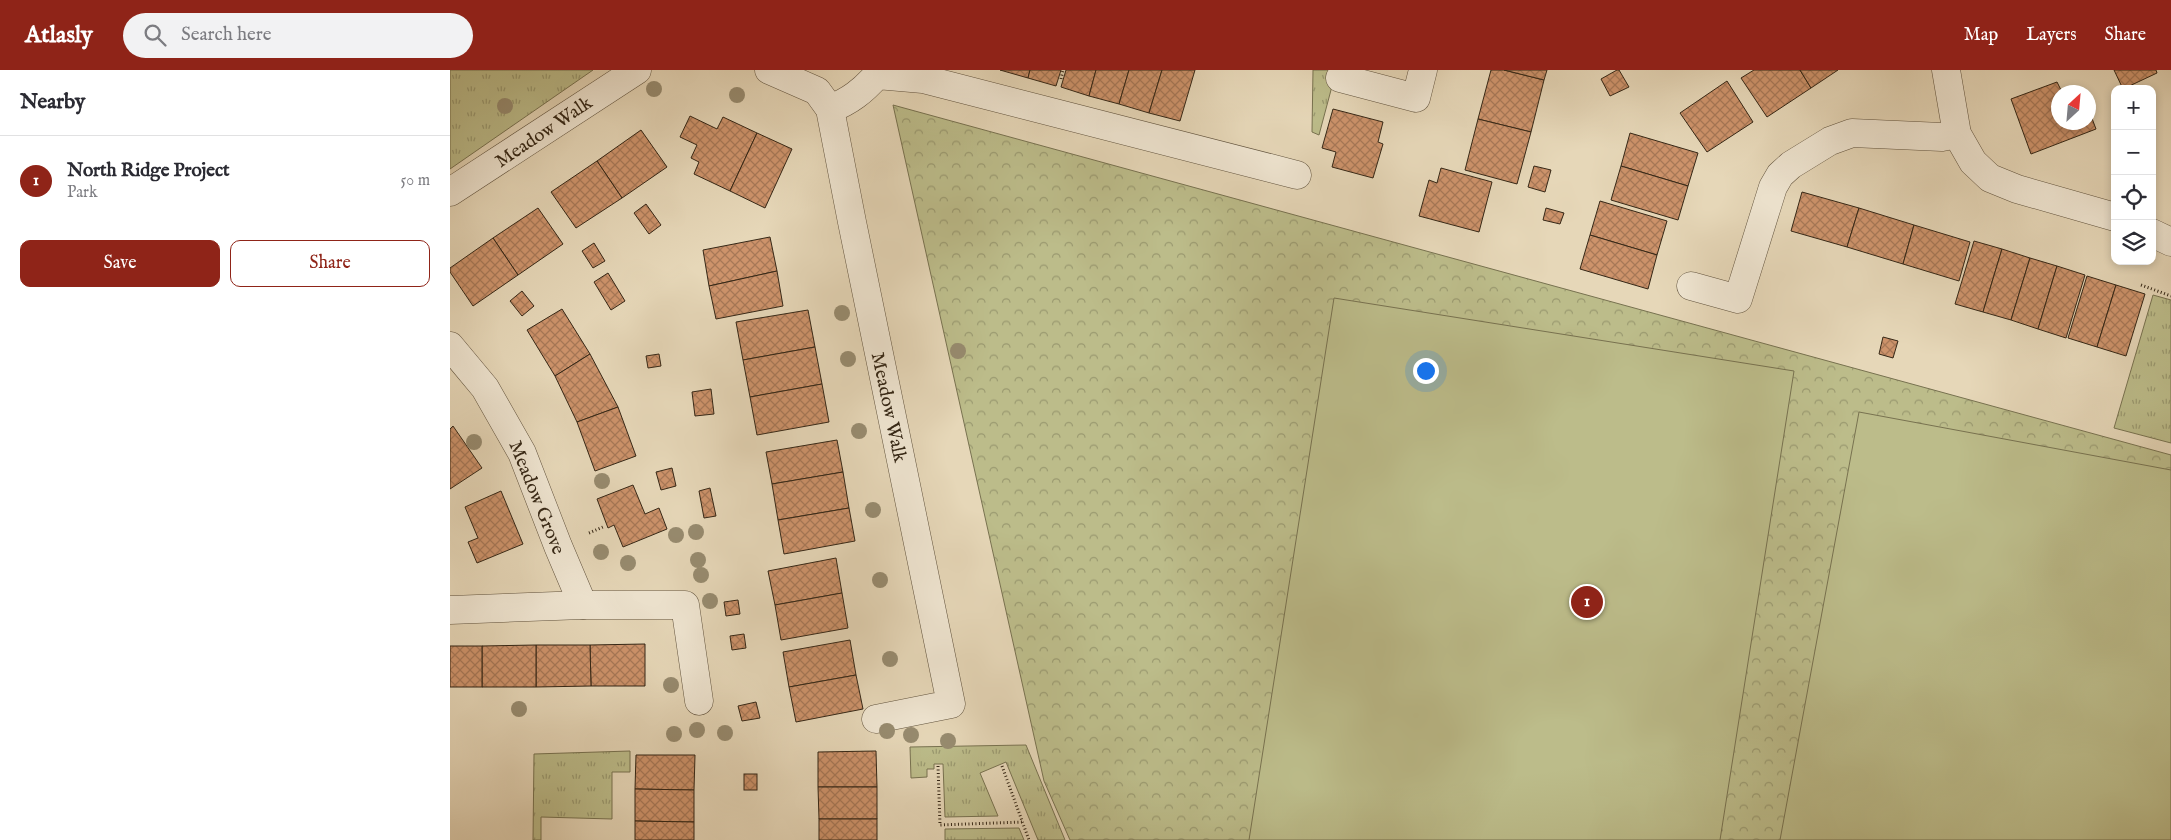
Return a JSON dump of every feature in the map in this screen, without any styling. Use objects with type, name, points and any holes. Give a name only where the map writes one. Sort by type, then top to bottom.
[{"type":"street","name":"Meadow Walk","points":[[450,192],[637,70]]},
{"type":"street","name":"Meadow Walk","points":[[769,70],[817,91],[830,109],[951,704],[876,719]]},
{"type":"street","points":[[1340,78],[1416,98],[1423,70]]},
{"type":"street","points":[[1946,70],[1957,134],[1973,162],[1990,178],[2017,189],[2111,215]]},
{"type":"street","points":[[830,109],[847,102],[863,90],[877,75],[923,79],[1297,175]]},
{"type":"street","points":[[1691,286],[1738,299],[1770,197],[1780,175],[1791,165],[1830,141],[1852,133],[1942,137],[1957,134]]},
{"type":"street","points":[[2156,235],[2171,242]]},
{"type":"street","name":"Meadow Grove","points":[[450,346],[484,388],[522,453],[583,605]]},
{"type":"street","points":[[450,610],[583,605],[685,605],[699,701]]},
{"type":"path","points":[[2141,285],[2171,296]]},
{"type":"path","points":[[582,535],[602,527]]},
{"type":"path","points":[[938,766],[940,824],[1022,822]]},
{"type":"path","points":[[1002,766],[1029,840]]},
{"type":"green space","points":[[450,70],[593,70],[450,169]]},
{"type":"green space","points":[[1313,70],[1344,70],[1335,75],[1319,135],[1312,132]]},
{"type":"green space","points":[[893,105],[2171,455],[2171,840],[1070,840],[1044,781]]},
{"type":"green space","points":[[2153,295],[2171,300],[2171,443],[2114,428]]},
{"type":"green space","points":[[1334,298],[1794,371],[1720,840],[1249,840]]},
{"type":"green space","points":[[1859,412],[2171,470],[2171,840],[1780,840]]},
{"type":"green space","points":[[1026,745],[1065,840],[1038,840],[1006,762],[980,773],[998,816],[945,817],[943,764],[934,764],[934,769],[927,769],[927,777],[911,778],[910,747]]},
{"type":"green space","points":[[630,751],[630,772],[612,772],[612,819],[541,817],[541,840],[533,840],[534,754]]},
{"type":"green space","points":[[1019,828],[1024,840],[945,840],[945,829]]},
{"type":"building","points":[[1000,70],[1030,70],[1028,78]]},
{"type":"building","points":[[1030,70],[1061,70],[1056,86],[1028,78]]},
{"type":"building","points":[[1066,70],[1096,70],[1089,96],[1061,87]]},
{"type":"building","points":[[1096,70],[1129,70],[1119,104],[1089,96]]},
{"type":"building","points":[[1129,70],[1162,70],[1149,113],[1119,104]]},
{"type":"building","points":[[1162,70],[1195,70],[1180,121],[1149,113]]},
{"type":"building","points":[[1491,70],[1504,70],[1544,80],[1531,132],[1478,119]]},
{"type":"building","points":[[1504,70],[1547,70],[1544,80]]},
{"type":"building","points":[[1619,70],[1629,87],[1610,96],[1601,79]]},
{"type":"building","points":[[1754,70],[1800,70],[1811,88],[1767,117],[1741,78]]},
{"type":"building","points":[[1800,70],[1838,70],[1811,88]]},
{"type":"building","points":[[2114,70],[2156,70],[2157,73],[2132,85],[2121,85]]},
{"type":"building","points":[[1727,81],[1753,122],[1707,152],[1680,113]]},
{"type":"building","points":[[2057,82],[2058,85],[2051,85],[2051,130],[2093,130],[2031,154],[2011,99]]},
{"type":"building","points":[[1333,109],[1383,122],[1378,142],[1383,144],[1373,178],[1332,167],[1336,152],[1322,148]]},
{"type":"building","points":[[690,116],[717,129],[723,117],[757,133],[730,191],[694,174],[699,162],[691,158],[697,145],[680,137]]},
{"type":"building","points":[[1478,119],[1531,132],[1517,184],[1465,170]]},
{"type":"building","points":[[641,130],[667,167],[622,198],[597,161]]},
{"type":"building","points":[[757,133],[792,149],[765,208],[730,191]]},
{"type":"building","points":[[1630,133],[1698,153],[1688,186],[1621,166]]},
{"type":"building","points":[[597,161],[622,198],[576,228],[551,192]]},
{"type":"building","points":[[1534,166],[1551,170],[1545,192],[1528,187]]},
{"type":"building","points":[[1621,166],[1688,186],[1678,220],[1611,200]]},
{"type":"building","points":[[1441,168],[1492,182],[1479,232],[1419,216],[1429,180],[1437,183]]},
{"type":"building","points":[[1802,192],[1859,208],[1847,247],[1791,231]]},
{"type":"building","points":[[1600,201],[1667,221],[1657,255],[1590,235]]},
{"type":"building","points":[[646,204],[661,225],[649,234],[634,213]]},
{"type":"building","points":[[538,208],[563,244],[518,275],[493,238]]},
{"type":"building","points":[[1546,208],[1564,213],[1560,224],[1543,220]]},
{"type":"building","points":[[1859,208],[1914,225],[1903,264],[1847,247]]},
{"type":"building","points":[[1914,225],[1970,242],[1959,281],[1903,264]]},
{"type":"building","points":[[1590,235],[1657,255],[1648,289],[1580,269]]},
{"type":"building","points":[[770,237],[777,271],[709,286],[703,250]]},
{"type":"building","points":[[493,238],[518,275],[473,306],[450,272],[450,268]]},
{"type":"building","points":[[1974,241],[2002,249],[1983,312],[1955,304]]},
{"type":"building","points":[[594,243],[605,261],[593,268],[582,251]]},
{"type":"building","points":[[2002,249],[2030,258],[2011,320],[1983,312]]},
{"type":"building","points":[[2030,258],[2057,266],[2038,329],[2011,320]]},
{"type":"building","points":[[2057,266],[2085,275],[2066,338],[2038,329]]},
{"type":"building","points":[[777,271],[783,306],[716,319],[709,286]]},
{"type":"building","points":[[608,273],[625,301],[611,310],[594,282]]},
{"type":"building","points":[[2087,276],[2116,285],[2097,347],[2068,338]]},
{"type":"building","points":[[2116,285],[2145,294],[2126,356],[2097,347]]},
{"type":"building","points":[[522,291],[534,306],[522,316],[510,301]]},
{"type":"building","points":[[562,309],[590,354],[555,376],[527,330]]},
{"type":"building","points":[[808,310],[815,347],[743,360],[736,322]]},
{"type":"building","points":[[1883,337],[1898,341],[1893,358],[1879,354]]},
{"type":"building","points":[[815,347],[822,384],[750,397],[743,360]]},
{"type":"building","points":[[590,354],[618,407],[577,422],[555,376]]},
{"type":"building","points":[[659,354],[661,366],[648,368],[646,356]]},
{"type":"building","points":[[822,384],[829,422],[757,435],[750,397]]},
{"type":"building","points":[[711,389],[714,414],[695,416],[692,392]]},
{"type":"building","points":[[618,407],[636,456],[595,471],[577,422]]},
{"type":"building","points":[[453,426],[482,468],[450,489],[450,429]]},
{"type":"building","points":[[837,440],[843,472],[772,484],[766,452]]},
{"type":"building","points":[[672,468],[676,486],[661,490],[656,472]]},
{"type":"building","points":[[843,472],[849,508],[778,520],[772,484]]},
{"type":"building","points":[[633,485],[645,514],[659,508],[667,529],[623,547],[614,525],[608,528],[597,499]]},
{"type":"building","points":[[710,488],[716,516],[704,518],[699,491]]},
{"type":"building","points":[[501,491],[523,544],[477,563],[468,542],[478,538],[465,507]]},
{"type":"building","points":[[849,508],[855,541],[784,554],[778,520]]},
{"type":"building","points":[[836,558],[842,593],[775,605],[768,571]]},
{"type":"building","points":[[842,593],[848,628],[781,640],[775,605]]},
{"type":"building","points":[[738,600],[740,614],[726,616],[724,602]]},
{"type":"building","points":[[744,634],[746,648],[732,650],[730,636]]},
{"type":"building","points":[[850,640],[856,675],[789,687],[783,652]]},
{"type":"building","points":[[645,644],[645,686],[591,686],[590,645]]},
{"type":"building","points":[[536,645],[590,645],[591,686],[536,687]]},
{"type":"building","points":[[536,645],[536,687],[482,687],[482,646]]},
{"type":"building","points":[[450,646],[482,646],[482,687],[450,687]]},
{"type":"building","points":[[856,675],[863,709],[796,722],[789,687]]},
{"type":"building","points":[[756,702],[760,718],[742,721],[738,706]]},
{"type":"building","points":[[876,751],[877,787],[818,787],[818,752]]},
{"type":"building","points":[[636,755],[695,755],[694,790],[635,789]]},
{"type":"building","points":[[744,774],[757,774],[757,790],[744,790]]},
{"type":"building","points":[[818,787],[877,787],[877,819],[819,819]]},
{"type":"building","points":[[635,789],[694,790],[694,822],[635,821]]},
{"type":"building","points":[[819,819],[877,819],[877,840],[819,840]]},
{"type":"building","points":[[635,821],[694,822],[694,840],[635,840]]},
{"type":"place","name":"North Ridge Project","points":[[1587,602]]}]
